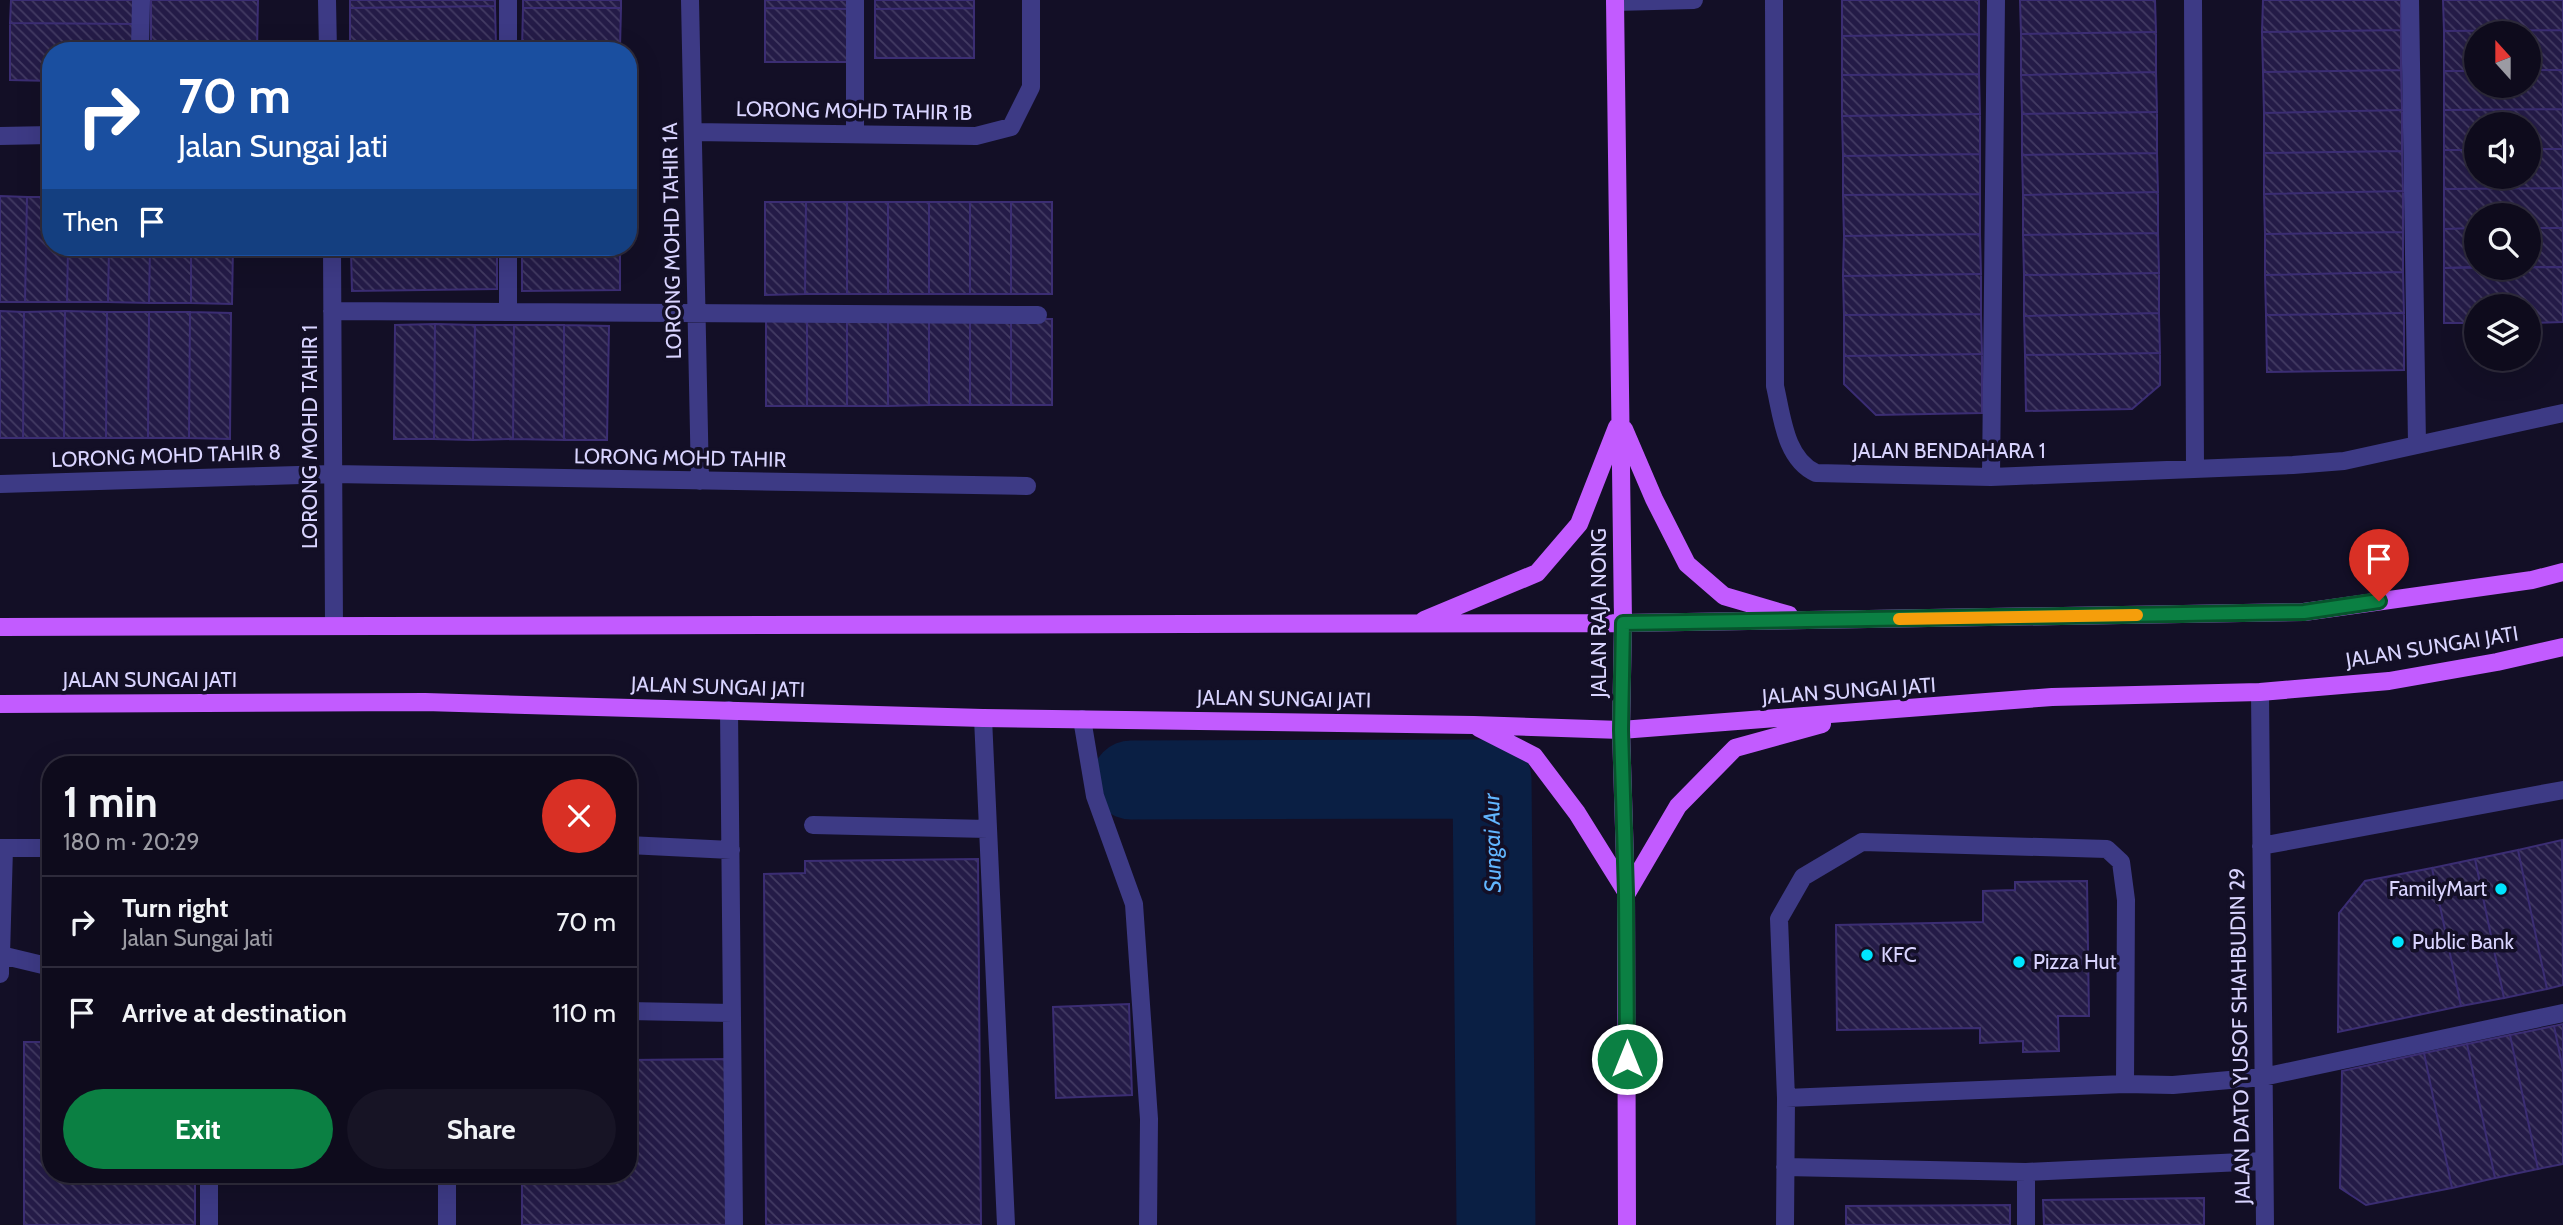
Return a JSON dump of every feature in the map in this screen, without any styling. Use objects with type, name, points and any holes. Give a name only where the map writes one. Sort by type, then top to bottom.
[{"type":"main road","name":"JALAN RAJA NONG","points":[[1615,1],[1623,623],[1621,730],[1626,893],[1627,1225]]},
{"type":"main road","points":[[1620,419],[1654,499],[1687,564],[1724,596],[1806,620]]},
{"type":"main road","points":[[1415,624],[1536,573],[1579,524],[1620,419]]},
{"type":"main road","points":[[0,626],[1623,623],[2304,612],[2532,580],[2562,572]]},
{"type":"main road","name":"JALAN SUNGAI JATI","points":[[0,704],[425,702],[983,718],[1474,725],[1621,730],[2052,697],[2260,692],[2389,681],[2563,647]]},
{"type":"main road","points":[[1474,725],[1534,756],[1577,813],[1626,893],[1678,806],[1735,748],[1863,713]]},
{"type":"street","points":[[140,42],[141,0]]},
{"type":"street","points":[[327,0],[328,42]]},
{"type":"street","points":[[508,0],[508,42]]},
{"type":"street","name":"LORONG MOHD TAHIR 1A","points":[[690,0],[700,481]]},
{"type":"street","points":[[855,0],[855,134]]},
{"type":"street","name":"LORONG MOHD TAHIR 1B","points":[[693,132],[975,136],[1011,127],[1031,88],[1031,0]]},
{"type":"street","points":[[1615,1],[1694,0]]},
{"type":"street","name":"JALAN BENDAHARA 1","points":[[1774,0],[1775,386],[1792,449],[1805,468],[1816,473],[1991,477],[2293,465],[2344,461],[2563,413]]},
{"type":"street","points":[[1991,477],[1996,0]]},
{"type":"street","points":[[2193,0],[2195,468]]},
{"type":"street","points":[[2410,0],[2417,444]]},
{"type":"street","points":[[0,135],[42,135]]},
{"type":"street","name":"LORONG MOHD TAHIR 1","points":[[332,256],[334,626]]},
{"type":"street","points":[[508,256],[508,312]]},
{"type":"street","points":[[332,311],[1038,315]]},
{"type":"street","name":"LORONG MOHD TAHIR","points":[[333,474],[1027,486]]},
{"type":"street","name":"LORONG MOHD TAHIR 8","points":[[0,484],[333,474]]},
{"type":"street","name":"JALAN DATO YUSOF SHAHBUDIN 29","points":[[2260,692],[2265,1225]]},
{"type":"street","points":[[729,710],[734,1225]]},
{"type":"street","points":[[983,718],[1006,1225]]},
{"type":"street","points":[[1082,719],[1095,796],[1134,904],[1149,1119],[1148,1225]]},
{"type":"street","points":[[2261,846],[2563,790]]},
{"type":"street","points":[[814,825],[988,829]]},
{"type":"street","points":[[1785,1225],[1786,1098],[1779,919],[1803,877],[1862,842],[2107,849],[2121,862],[2126,900],[2125,1084]]},
{"type":"street","points":[[637,845],[731,850]]},
{"type":"street","points":[[0,974],[2,848],[42,848]]},
{"type":"street","points":[[1,955],[42,965]]},
{"type":"street","points":[[637,1012],[732,1013]]},
{"type":"street","points":[[1786,1098],[2125,1084],[2173,1085],[2263,1077],[2563,1013]]},
{"type":"street","points":[[1785,1167],[2026,1172],[2264,1161]]},
{"type":"street","points":[[2026,1172],[2026,1225]]},
{"type":"street","points":[[209,1183],[209,1225]]},
{"type":"street","points":[[447,1183],[447,1225]]},
{"type":"building","points":[[11,0],[136,0],[135,24],[10,23]]},
{"type":"building","points":[[151,0],[258,0],[257,42],[151,42]]},
{"type":"building","points":[[350,0],[495,0],[495,6],[350,8]]},
{"type":"building","points":[[523,0],[621,0],[621,8],[523,8]]},
{"type":"building","points":[[765,0],[852,0],[852,9],[765,8]]},
{"type":"building","points":[[875,0],[974,0],[974,8],[875,9]]},
{"type":"building","points":[[1842,0],[1979,0],[1979,34],[1842,36]]},
{"type":"building","points":[[2020,0],[2155,0],[2156,32],[2021,34]]},
{"type":"building","points":[[2263,0],[2401,0],[2401,30],[2262,32]]},
{"type":"building","points":[[2443,0],[2563,0],[2563,30],[2541,30],[2541,21],[2464,21],[2464,31],[2444,31]]},
{"type":"building","points":[[495,6],[496,42],[350,42],[350,8]]},
{"type":"building","points":[[523,8],[621,8],[620,42],[522,42]]},
{"type":"building","points":[[765,8],[852,9],[852,62],[765,62]]},
{"type":"building","points":[[974,8],[974,58],[875,58],[875,9]]},
{"type":"building","points":[[10,23],[135,24],[135,42],[42,42],[42,81],[10,80]]},
{"type":"building","points":[[2401,30],[2401,70],[2263,72],[2262,32]]},
{"type":"building","points":[[2541,30],[2563,30],[2563,70],[2541,70]]},
{"type":"building","points":[[2444,31],[2464,31],[2464,71],[2444,71]]},
{"type":"building","points":[[2156,32],[2156,72],[2021,75],[2021,34]]},
{"type":"building","points":[[1979,34],[1979,74],[1842,75],[1842,36]]},
{"type":"building","points":[[2401,70],[2402,110],[2264,113],[2263,72]]},
{"type":"building","points":[[2541,70],[2563,70],[2563,109],[2444,110],[2444,71],[2464,71],[2464,98],[2541,98]]},
{"type":"building","points":[[2156,72],[2157,112],[2022,114],[2021,75]]},
{"type":"building","points":[[1979,74],[1980,114],[1842,116],[1842,75]]},
{"type":"building","points":[[2563,109],[2563,149],[2541,149],[2541,112],[2464,112],[2464,150],[2444,150],[2444,110]]},
{"type":"building","points":[[2402,110],[2402,151],[2264,153],[2264,113]]},
{"type":"building","points":[[2157,112],[2157,153],[2022,155],[2022,114]]},
{"type":"building","points":[[1980,114],[1980,154],[1843,156],[1842,116]]},
{"type":"building","points":[[2541,149],[2563,149],[2563,188],[2541,188]]},
{"type":"building","points":[[2444,150],[2464,150],[2464,189],[2444,189]]},
{"type":"building","points":[[2402,151],[2403,191],[2264,194],[2264,153]]},
{"type":"building","points":[[2157,153],[2158,192],[2023,195],[2022,155]]},
{"type":"building","points":[[1980,154],[1980,194],[1843,195],[1843,156]]},
{"type":"building","points":[[2563,188],[2563,228],[2541,228],[2541,203],[2464,203],[2464,228],[2444,229],[2444,189]]},
{"type":"building","points":[[2403,191],[2403,232],[2265,234],[2264,194]]},
{"type":"building","points":[[2158,192],[2158,233],[2023,235],[2023,195]]},
{"type":"building","points":[[1980,194],[1980,234],[1844,236],[1843,195]]},
{"type":"building","points":[[0,196],[27,197],[25,302],[0,302]]},
{"type":"building","points":[[27,197],[42,197],[42,256],[68,256],[67,302],[25,302]]},
{"type":"building","points":[[765,202],[806,202],[805,294],[765,295]]},
{"type":"building","points":[[806,202],[847,202],[847,294],[805,294]]},
{"type":"building","points":[[847,202],[888,202],[888,294],[847,294]]},
{"type":"building","points":[[888,202],[929,202],[929,294],[888,294]]},
{"type":"building","points":[[929,202],[970,202],[970,294],[929,294]]},
{"type":"building","points":[[970,202],[1011,202],[1011,294],[970,294]]},
{"type":"building","points":[[1011,202],[1052,202],[1052,294],[1011,294]]},
{"type":"building","points":[[2464,228],[2464,267],[2444,268],[2444,229]]},
{"type":"building","points":[[2541,228],[2563,228],[2563,267],[2541,267]]},
{"type":"building","points":[[2403,232],[2403,272],[2265,275],[2265,234]]},
{"type":"building","points":[[2158,233],[2159,273],[2024,275],[2023,235]]},
{"type":"building","points":[[1980,234],[1981,274],[1843,276],[1844,236]]},
{"type":"building","points":[[68,256],[109,256],[108,302],[67,302]]},
{"type":"building","points":[[109,256],[150,256],[149,303],[108,302]]},
{"type":"building","points":[[150,256],[191,256],[191,303],[149,303]]},
{"type":"building","points":[[191,256],[233,256],[232,304],[191,303]]},
{"type":"building","points":[[351,256],[497,256],[497,289],[352,291]]},
{"type":"building","points":[[522,256],[620,256],[620,290],[522,291]]},
{"type":"building","points":[[2541,267],[2563,267],[2563,322],[2541,323],[2541,294],[2464,294],[2464,323],[2444,323],[2444,268],[2464,268],[2464,280],[2541,280]]},
{"type":"building","points":[[2403,272],[2404,313],[2266,315],[2265,275]]},
{"type":"building","points":[[2159,273],[2159,313],[2024,316],[2024,275]]},
{"type":"building","points":[[1981,274],[1981,314],[1844,315],[1843,276]]},
{"type":"building","points":[[0,311],[24,312],[23,438],[0,438]]},
{"type":"building","points":[[65,311],[107,312],[106,438],[64,438]]},
{"type":"building","points":[[65,311],[64,438],[23,438],[24,312]]},
{"type":"building","points":[[107,312],[149,312],[148,438],[106,438]]},
{"type":"building","points":[[149,312],[190,312],[189,438],[148,438]]},
{"type":"building","points":[[190,312],[231,313],[230,439],[189,438]]},
{"type":"building","points":[[2159,313],[2160,353],[2025,355],[2024,316]]},
{"type":"building","points":[[2404,313],[2404,370],[2267,372],[2266,315]]},
{"type":"building","points":[[1981,314],[1982,354],[1844,356],[1844,315]]},
{"type":"building","points":[[929,319],[970,319],[970,405],[929,405]]},
{"type":"building","points":[[929,319],[929,405],[888,406],[888,320]]},
{"type":"building","points":[[970,319],[1011,319],[1011,405],[970,405]]},
{"type":"building","points":[[1011,319],[1052,319],[1052,405],[1011,405]]},
{"type":"building","points":[[766,320],[807,320],[807,406],[766,406]]},
{"type":"building","points":[[807,320],[847,320],[847,406],[807,406]]},
{"type":"building","points":[[847,320],[888,320],[888,406],[847,406]]},
{"type":"building","points":[[435,324],[475,325],[473,440],[434,439]]},
{"type":"building","points":[[435,324],[434,439],[394,439],[395,325]]},
{"type":"building","points":[[475,325],[514,325],[513,439],[473,440]]},
{"type":"building","points":[[514,325],[564,325],[564,440],[513,439]]},
{"type":"building","points":[[564,325],[609,326],[607,440],[564,440]]},
{"type":"building","points":[[2160,353],[2160,385],[2132,409],[2026,411],[2025,355]]},
{"type":"building","points":[[1982,354],[1982,413],[1876,415],[1844,384],[1844,356]]},
{"type":"building","points":[[2562,840],[2563,985],[2547,989],[2518,850]]},
{"type":"building","points":[[2518,850],[2547,989],[2504,998],[2475,859]]},
{"type":"building","points":[[978,859],[981,1225],[766,1225],[764,874],[805,873],[805,861]]},
{"type":"building","points":[[2475,859],[2504,998],[2461,1006],[2432,868]]},
{"type":"building","points":[[2432,868],[2461,1006],[2338,1032],[2339,913],[2365,881]]},
{"type":"building","points":[[2087,881],[2089,1016],[2058,1016],[2059,1051],[2023,1052],[2023,1041],[1980,1043],[1980,1028],[1837,1030],[1836,925],[1983,922],[1983,891],[2015,890],[2015,882]]},
{"type":"building","points":[[1129,1004],[1132,1095],[1056,1098],[1053,1007]]},
{"type":"building","points":[[2563,1024],[2563,1070],[2554,1026]]},
{"type":"building","points":[[2554,1026],[2563,1070],[2563,1164],[2538,1169],[2510,1035]]},
{"type":"building","points":[[2510,1035],[2538,1169],[2495,1178],[2467,1044]]},
{"type":"building","points":[[24,1042],[42,1042],[42,1183],[195,1183],[195,1225],[24,1225]]},
{"type":"building","points":[[2467,1044],[2495,1178],[2452,1188],[2424,1053]]},
{"type":"building","points":[[2424,1053],[2452,1188],[2366,1205],[2340,1188],[2342,1071]]},
{"type":"building","points":[[727,1059],[727,1225],[522,1225],[522,1183],[637,1183],[637,1060]]},
{"type":"building","points":[[2204,1198],[2204,1225],[2044,1225],[2043,1200]]},
{"type":"building","points":[[2010,1205],[2010,1225],[1846,1225],[1846,1206]]},
{"type":"waterway","name":"Sungai Aur","points":[[1131,780],[1492,779],[1496,1225]]},
{"type":"slow traffic","points":[[1899,619],[2137,615]]},
{"type":"place","name":"FamilyMart","points":[[2501,889]]},
{"type":"place","name":"Public Bank","points":[[2398,942]]},
{"type":"place","name":"KFC","points":[[1867,955]]},
{"type":"place","name":"Pizza Hut","points":[[2019,962]]},
{"type":"route","points":[[1627,1059],[1621,730],[1623,623],[2304,612],[2379,601]]}]
